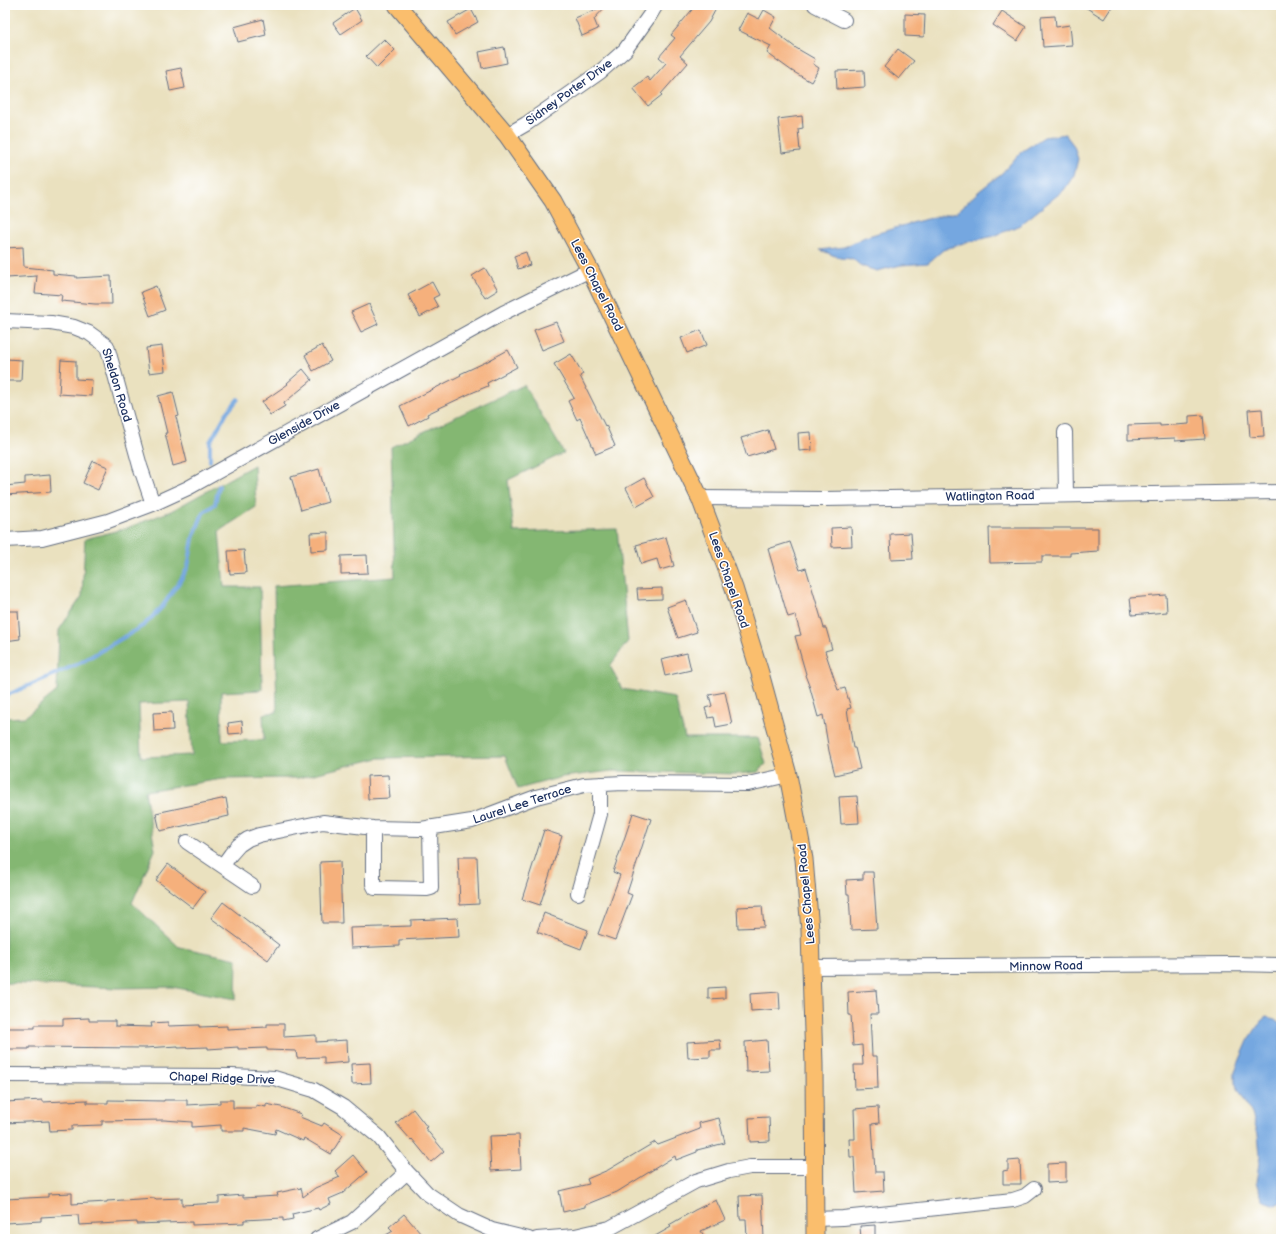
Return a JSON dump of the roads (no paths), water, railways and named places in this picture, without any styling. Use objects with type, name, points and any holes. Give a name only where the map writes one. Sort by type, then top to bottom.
[{"type":"main road","name":"Lees Chapel Road","points":[[397,5],[507,136],[554,202],[590,270],[700,498],[734,588],[760,673],[788,775],[804,859],[810,930],[815,1239]]},
{"type":"street","name":"Sidney Porter Drive","points":[[507,136],[600,72],[625,50],[656,5]]},
{"type":"street","points":[[815,5],[844,20]]},
{"type":"street","name":"Glenside Drive","points":[[5,540],[42,538],[108,521],[153,504],[188,488],[503,313],[590,270]]},
{"type":"street","name":"Sheldon Road","points":[[5,321],[74,327],[89,332],[107,346],[140,466],[153,504]]},
{"type":"street","points":[[1065,432],[1066,495]]},
{"type":"street","name":"Watlington Road","points":[[700,498],[823,499],[1281,492]]},
{"type":"street","name":"Laurel Lee Terrace","points":[[223,866],[239,844],[248,839],[259,835],[323,822],[373,828],[421,829],[472,821],[536,797],[584,785],[622,783],[748,784],[788,775]]},
{"type":"street","points":[[578,893],[600,814],[600,784]]},
{"type":"street","points":[[373,828],[373,884],[375,888],[427,889],[431,888],[430,827]]},
{"type":"street","points":[[187,842],[252,886]]},
{"type":"street","name":"Minnow Road","points":[[811,967],[1281,965]]},
{"type":"street","name":"Chapel Ridge Drive","points":[[5,1075],[232,1076],[274,1078],[314,1090],[343,1106],[379,1137],[407,1172],[428,1194],[459,1215],[492,1230],[529,1239]]},
{"type":"street","points":[[537,1239],[574,1236],[610,1228],[696,1182],[729,1170],[750,1167],[815,1167]]},
{"type":"street","points":[[317,1239],[352,1222],[407,1172]]},
{"type":"street","points":[[814,1219],[843,1218],[1012,1200],[1025,1196],[1034,1189]]},
{"type":"water","points":[[1065,134],[1074,146],[1078,159],[1074,175],[1064,190],[1020,225],[994,236],[960,244],[943,250],[928,263],[901,265],[877,271],[861,266],[853,259],[840,258],[820,250],[844,247],[865,237],[915,222],[957,212],[978,192],[1002,173],[1021,152],[1044,137]]},
{"type":"water","points":[[1266,1017],[1275,1019],[1281,1024],[1281,1202],[1275,1205],[1264,1201],[1256,1183],[1260,1156],[1258,1134],[1252,1114],[1235,1083],[1235,1071],[1248,1041],[1261,1021]]},
{"type":"waterway","points":[[210,461],[210,442],[226,414],[238,399]]},
{"type":"waterway","points":[[5,696],[80,663],[144,625],[162,607],[188,567],[193,538],[203,513],[215,504],[219,486]]}]
